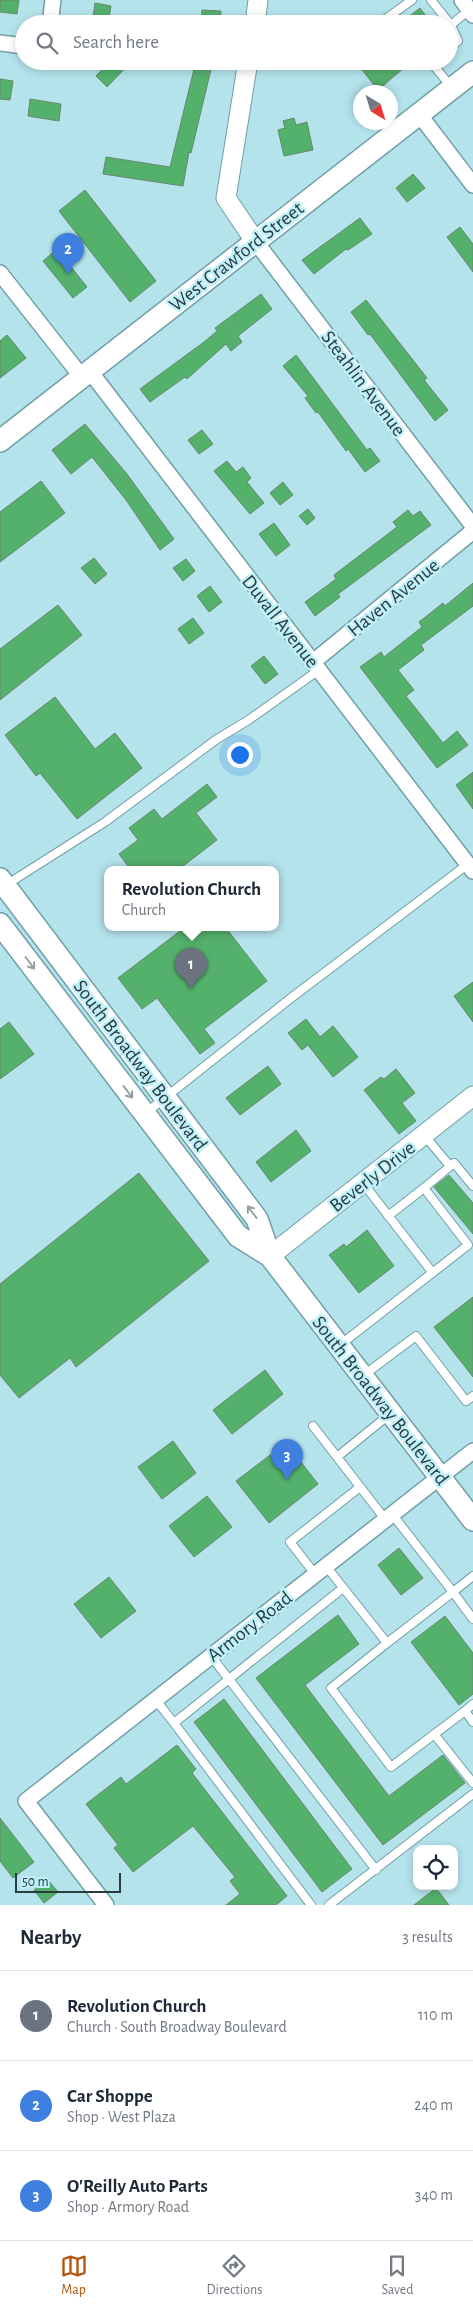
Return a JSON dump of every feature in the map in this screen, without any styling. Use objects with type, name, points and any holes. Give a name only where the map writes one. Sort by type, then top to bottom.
[{"type":"main road","name":"West Crawford Street","points":[[0,441],[473,72]]},
{"type":"main road","name":"South Broadway Boulevard","points":[[2,884],[257,1219],[270,1256],[473,1520]]},
{"type":"main road","name":"South Broadway Boulevard","points":[[0,924],[238,1236],[270,1256]]},
{"type":"street","points":[[51,15],[53,0]]},
{"type":"street","points":[[256,15],[258,0]]},
{"type":"street","points":[[0,43],[15,45]]},
{"type":"street","points":[[247,70],[226,198],[255,241]]},
{"type":"street","points":[[419,114],[473,186]]},
{"type":"street","name":"Steahlin Avenue","points":[[255,241],[473,526]]},
{"type":"street","name":"Duvall Avenue","points":[[0,273],[85,373],[316,666],[470,868]]},
{"type":"street","name":"Haven Avenue","points":[[316,666],[473,531]]},
{"type":"street","name":"Beverly Drive","points":[[270,1256],[473,1096]]},
{"type":"street","name":"Armory Road","points":[[106,1905],[26,1801],[473,1451]]},
{"type":"lane","points":[[391,15],[412,0]]},
{"type":"lane","points":[[431,0],[443,15]]},
{"type":"lane","points":[[458,19],[468,8]]},
{"type":"lane","points":[[437,70],[452,88]]},
{"type":"lane","points":[[2,884],[105,822],[217,739],[248,721],[316,666]]},
{"type":"lane","points":[[144,1114],[291,998],[470,868]]},
{"type":"lane","points":[[424,1135],[450,1166]]},
{"type":"lane","points":[[388,1216],[454,1163],[473,1186]]},
{"type":"lane","points":[[363,1184],[432,1272]]},
{"type":"lane","points":[[339,1346],[432,1272],[471,1245],[424,1188]]},
{"type":"lane","points":[[362,1376],[416,1336],[466,1401],[473,1396]]},
{"type":"lane","points":[[337,1457],[391,1412]]},
{"type":"lane","points":[[313,1426],[360,1487],[389,1516],[453,1592],[473,1619]]},
{"type":"lane","points":[[360,1487],[290,1542],[343,1588],[387,1643]]},
{"type":"lane","points":[[473,1576],[331,1688],[390,1767],[473,1704]]},
{"type":"lane","points":[[174,1723],[343,1588]]},
{"type":"lane","points":[[211,1656],[376,1870]]},
{"type":"lane","points":[[155,1700],[311,1905]]},
{"type":"lane","points":[[465,1711],[473,1721]]},
{"type":"lane","points":[[434,1734],[473,1783]]},
{"type":"lane","points":[[329,1905],[473,1794]]},
{"type":"building","points":[[0,0],[19,0],[17,14],[0,12]]},
{"type":"building","points":[[95,3],[111,6],[110,15],[93,15]]},
{"type":"building","points":[[420,8],[425,15],[411,15]]},
{"type":"building","points":[[202,10],[221,11],[221,15],[202,15]]},
{"type":"building","points":[[102,70],[123,70],[107,87],[96,76]]},
{"type":"building","points":[[194,70],[211,70],[191,153],[189,152],[183,186],[103,174],[106,157],[170,167]]},
{"type":"building","points":[[362,70],[401,70],[384,85],[374,85]]},
{"type":"building","points":[[0,79],[13,81],[10,100],[0,99]]},
{"type":"building","points":[[30,99],[61,104],[59,121],[28,116]]},
{"type":"building","points":[[294,118],[296,125],[307,122],[313,150],[284,156],[278,130],[285,128],[283,121]]},
{"type":"building","points":[[413,174],[425,188],[407,202],[396,188]]},
{"type":"building","points":[[85,190],[156,281],[130,302],[59,211]]},
{"type":"building","points":[[360,218],[372,234],[348,250],[346,249],[314,274],[302,260]]},
{"type":"building","points":[[460,227],[473,244],[473,272],[447,237]]},
{"type":"building","points":[[57,249],[87,287],[73,298],[43,261]]},
{"type":"building","points":[[261,294],[272,309],[238,336],[242,342],[231,351],[226,344],[187,379],[185,377],[150,402],[140,389],[204,342],[217,331],[215,328]]},
{"type":"building","points":[[366,300],[427,378],[424,380],[448,410],[435,421],[370,334],[368,335],[351,312]]},
{"type":"building","points":[[7,335],[26,358],[0,378],[0,341]]},
{"type":"building","points":[[296,355],[367,450],[370,448],[380,461],[365,472],[348,449],[346,451],[318,412],[316,413],[305,398],[308,396],[283,366]]},
{"type":"building","points":[[85,424],[127,474],[174,539],[160,550],[126,500],[92,457],[71,474],[52,450]]},
{"type":"building","points":[[202,430],[213,444],[199,454],[188,440]]},
{"type":"building","points":[[227,461],[236,472],[243,467],[251,478],[247,482],[264,503],[250,514],[214,471]]},
{"type":"building","points":[[41,481],[65,513],[0,562],[0,512]]},
{"type":"building","points":[[283,482],[293,495],[280,505],[270,493]]},
{"type":"building","points":[[308,509],[315,518],[307,525],[299,516]]},
{"type":"building","points":[[408,510],[413,516],[420,511],[431,525],[338,594],[340,597],[315,616],[305,602],[336,579],[334,575],[397,527],[393,522]]},
{"type":"building","points":[[274,523],[290,545],[276,556],[259,534]]},
{"type":"building","points":[[94,558],[107,574],[95,584],[81,568]]},
{"type":"building","points":[[186,559],[195,571],[183,581],[173,568]]},
{"type":"building","points":[[473,583],[473,606],[421,645],[424,650],[398,670],[414,690],[406,696],[443,743],[457,731],[468,745],[437,768],[360,667],[381,652],[384,657],[422,627],[419,622],[443,603],[445,606]]},
{"type":"building","points":[[210,586],[222,602],[209,612],[197,596]]},
{"type":"building","points":[[58,605],[82,635],[0,700],[0,649]]},
{"type":"building","points":[[193,618],[204,633],[189,644],[178,629]]},
{"type":"building","points":[[264,656],[278,674],[265,684],[251,666]]},
{"type":"building","points":[[55,697],[95,749],[115,733],[142,768],[77,819],[40,773],[36,776],[5,735]]},
{"type":"building","points":[[473,772],[473,809],[456,785]]},
{"type":"building","points":[[207,784],[217,797],[196,813],[217,840],[183,866],[128,866],[119,854],[138,840],[129,828],[154,809],[162,819]]},
{"type":"building","points":[[180,931],[228,931],[267,981],[204,1029],[215,1043],[200,1054],[157,998],[142,1009],[118,978]]},
{"type":"building","points":[[473,982],[473,1022],[454,996]]},
{"type":"building","points":[[306,1019],[320,1037],[333,1026],[358,1057],[333,1077],[308,1045],[302,1050],[288,1033]]},
{"type":"building","points":[[9,1022],[34,1054],[0,1079],[0,1029]]},
{"type":"building","points":[[268,1066],[281,1084],[240,1115],[226,1098]]},
{"type":"building","points":[[396,1069],[415,1093],[402,1103],[416,1121],[399,1134],[364,1090],[381,1077],[384,1079]]},
{"type":"building","points":[[296,1130],[311,1151],[271,1182],[256,1162]]},
{"type":"building","points":[[139,1173],[209,1261],[76,1367],[70,1358],[19,1398],[0,1375],[0,1284]]},
{"type":"building","points":[[449,1175],[473,1203],[473,1234],[434,1187]]},
{"type":"building","points":[[367,1230],[394,1266],[359,1293],[329,1255],[344,1244],[346,1247]]},
{"type":"building","points":[[473,1297],[473,1377],[434,1327]]},
{"type":"building","points":[[265,1370],[283,1394],[232,1434],[213,1410]]},
{"type":"building","points":[[173,1441],[196,1473],[162,1499],[138,1467]]},
{"type":"building","points":[[286,1443],[318,1484],[269,1523],[236,1481]]},
{"type":"building","points":[[207,1496],[232,1527],[194,1557],[169,1526]]},
{"type":"building","points":[[399,1548],[423,1578],[401,1595],[378,1565]]},
{"type":"building","points":[[109,1577],[136,1611],[101,1638],[74,1604]]},
{"type":"building","points":[[338,1615],[359,1644],[305,1685],[389,1796],[443,1755],[465,1783],[383,1845],[256,1678]]},
{"type":"building","points":[[445,1616],[473,1653],[473,1694],[459,1705],[411,1642]]},
{"type":"building","points":[[224,1699],[352,1869],[322,1892],[194,1722]]},
{"type":"building","points":[[177,1745],[196,1769],[192,1773],[287,1896],[276,1905],[226,1905],[240,1894],[230,1881],[235,1877],[193,1826],[133,1872],[114,1848],[118,1845],[86,1804],[121,1777],[126,1784]]},
{"type":"building","points":[[0,1818],[34,1862],[13,1878],[0,1861]]},
{"type":"building","points":[[48,1880],[58,1892],[44,1903],[34,1890]]},
{"type":"building","points":[[433,1890],[438,1890],[449,1905],[414,1905]]},
{"type":"place","name":"Car Shoppe","points":[[68,274]]},
{"type":"place","name":"Revolution Church","points":[[191,989]]},
{"type":"place","name":"O'Reilly Auto Parts","points":[[287,1480]]}]
